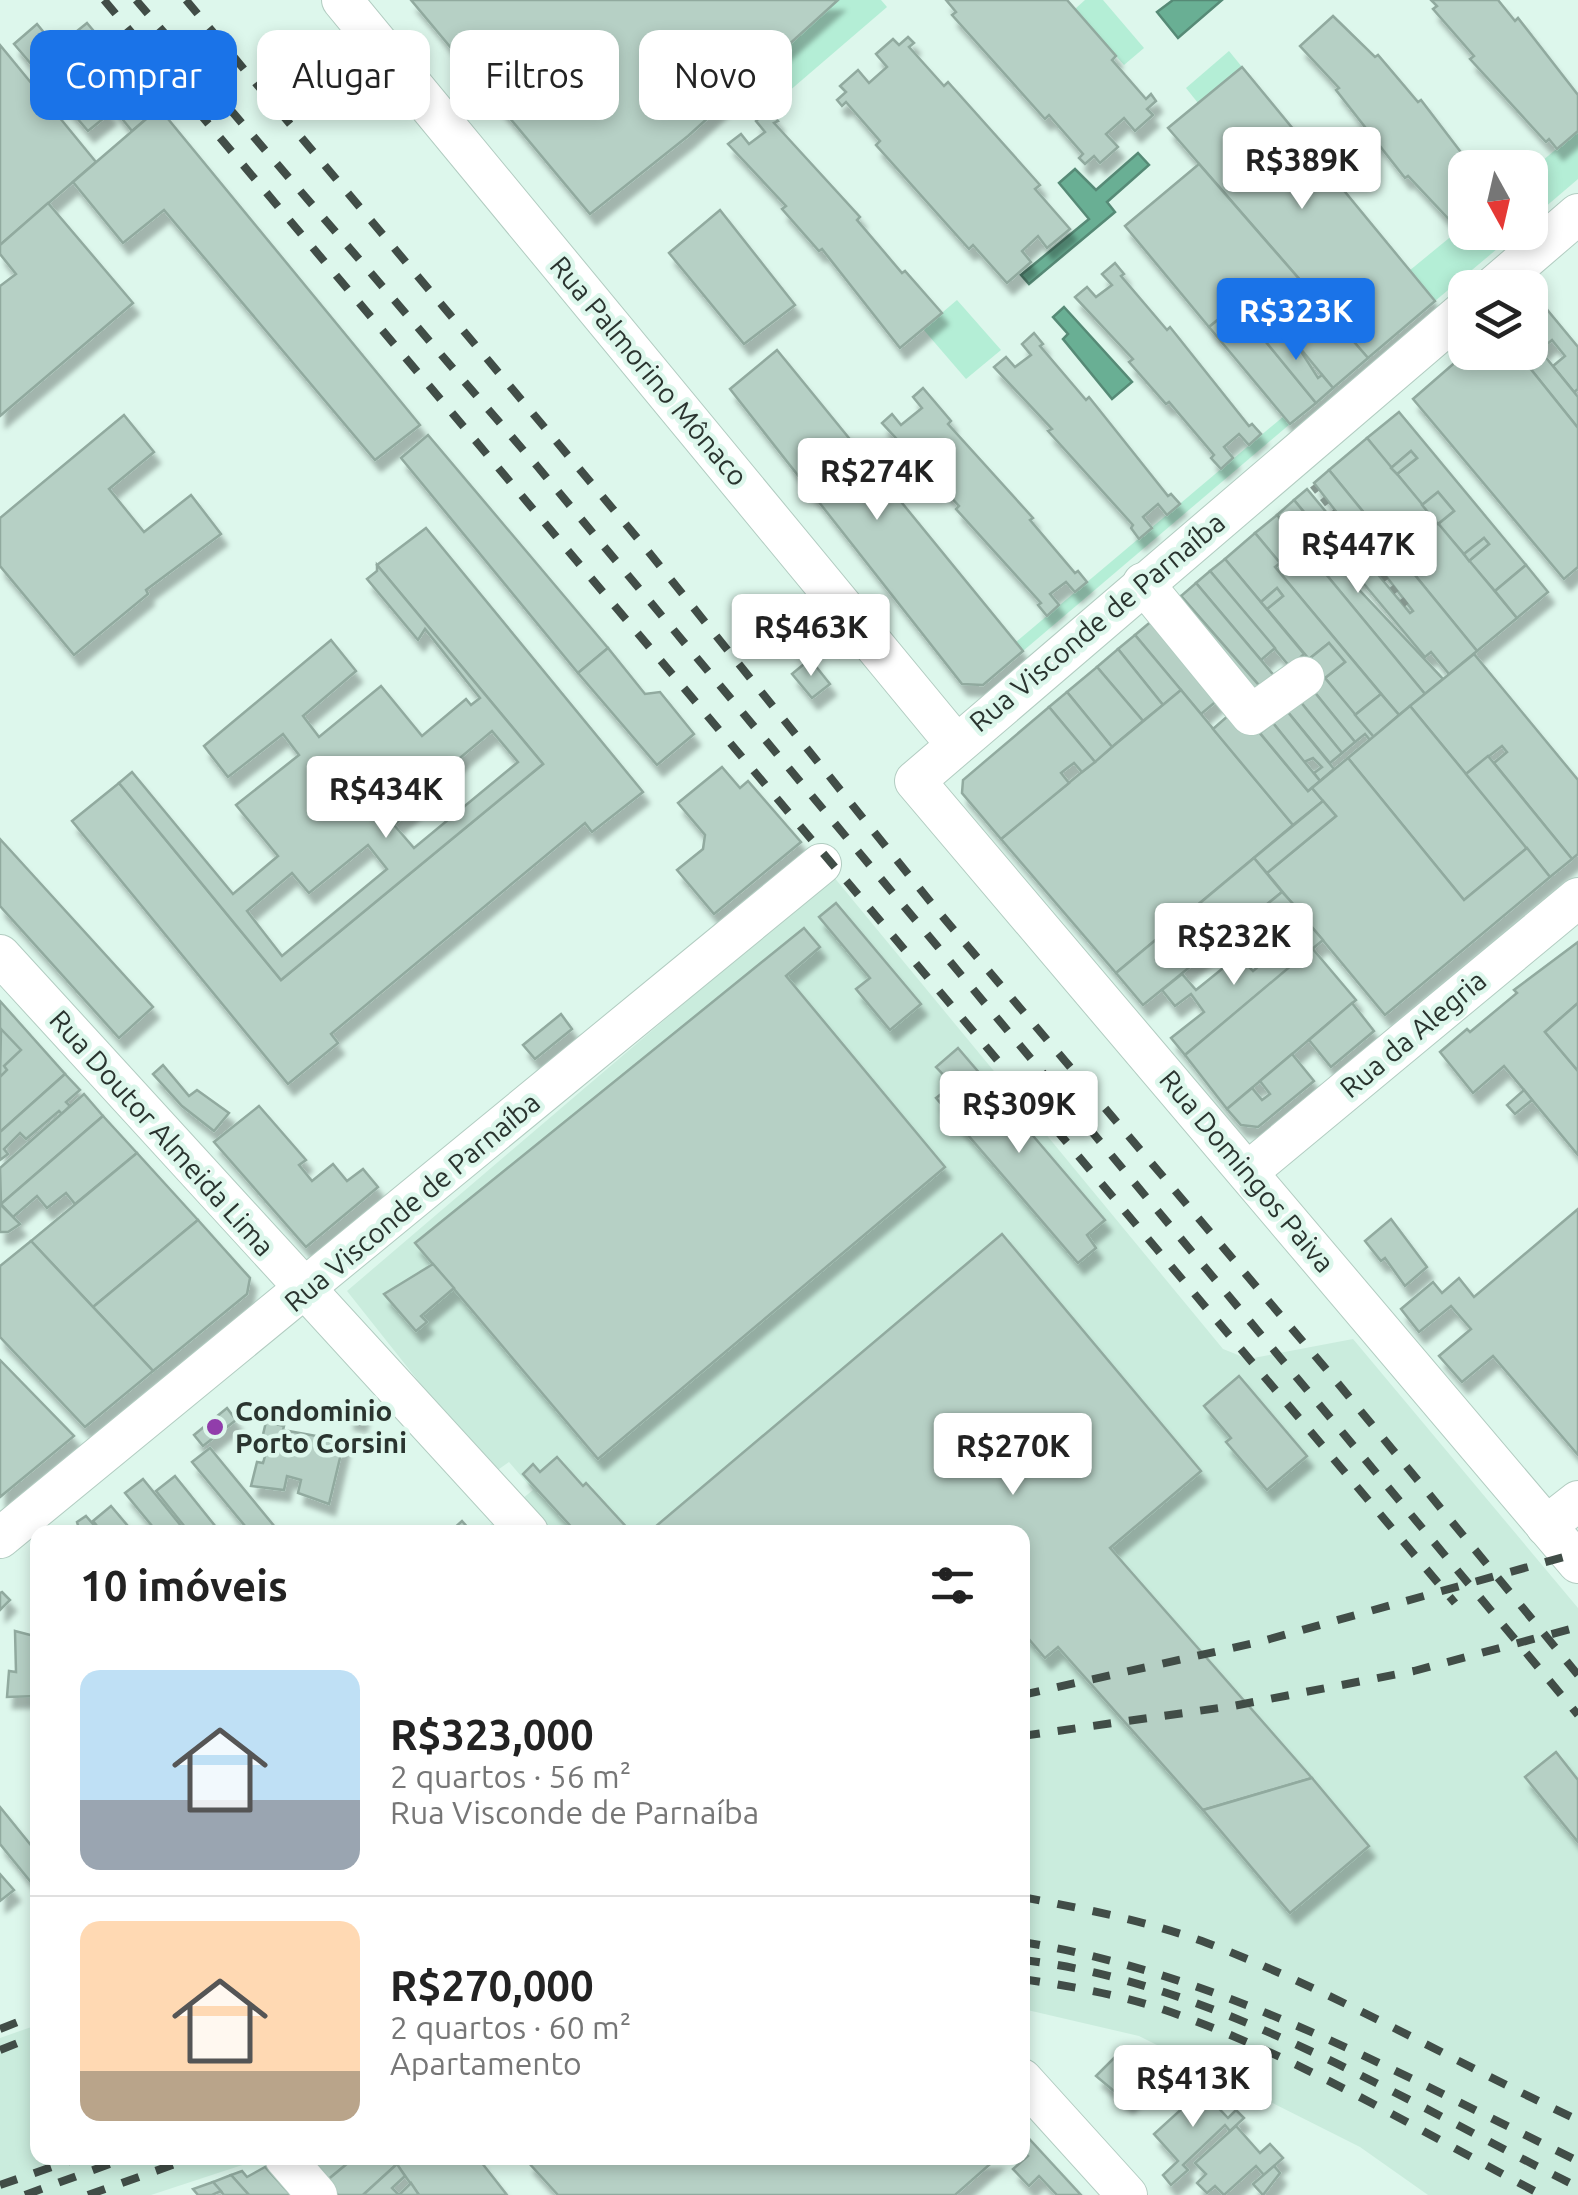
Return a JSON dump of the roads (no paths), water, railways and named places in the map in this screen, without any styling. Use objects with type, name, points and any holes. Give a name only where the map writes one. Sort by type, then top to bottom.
[{"type":"street","name":"Rua Palmorino Mônaco","points":[[342,0],[956,743]]},
{"type":"street","points":[[1513,270],[1578,214]]},
{"type":"street","name":"Rua Visconde de Parnaíba","points":[[915,781],[1448,324]]},
{"type":"street","points":[[1144,583],[1252,715],[1304,677]]},
{"type":"street","name":"Rua Domingos Paiva","points":[[915,781],[1578,1563]]},
{"type":"street","name":"Rua Visconde de Parnaíba","points":[[0,1538],[821,864]]},
{"type":"street","name":"Rua da Alegria","points":[[1249,1171],[1578,898]]},
{"type":"street","name":"Rua Doutor Almeida Lima","points":[[0,955],[518,1522]]},
{"type":"street","points":[[1546,1526],[1578,1501]]},
{"type":"street","points":[[1030,2088],[1127,2195]]},
{"type":"street","points":[[290,2165],[317,2195]]},
{"type":"railway","points":[[104,0],[1455,1603]]},
{"type":"railway","points":[[136,0],[537,466],[1578,1715]]},
{"type":"railway","points":[[186,0],[639,540],[937,910],[1327,1370],[1578,1675]]},
{"type":"railway","points":[[1030,1693],[1259,1642],[1578,1553]]},
{"type":"railway","points":[[1030,1735],[1233,1706],[1414,1671],[1578,1627]]},
{"type":"railway","points":[[1030,1899],[1139,1922],[1255,1962],[1578,2120]]},
{"type":"railway","points":[[1030,1944],[1097,1957],[1239,2002],[1375,2061],[1578,2161]]},
{"type":"railway","points":[[1030,1961],[1094,1972],[1237,2019],[1378,2084],[1578,2187]]},
{"type":"railway","points":[[1030,1980],[1141,2002],[1226,2033],[1318,2075],[1542,2195]]},
{"type":"railway","points":[[0,2029],[30,2017]]},
{"type":"railway","points":[[0,2050],[30,2038]]},
{"type":"railway","points":[[0,2185],[58,2165]]},
{"type":"railway","points":[[25,2195],[107,2165]]},
{"type":"railway","points":[[88,2195],[172,2165]]},
{"type":"place","name":"Condominio Porto Corsini","points":[[215,1427]]}]
